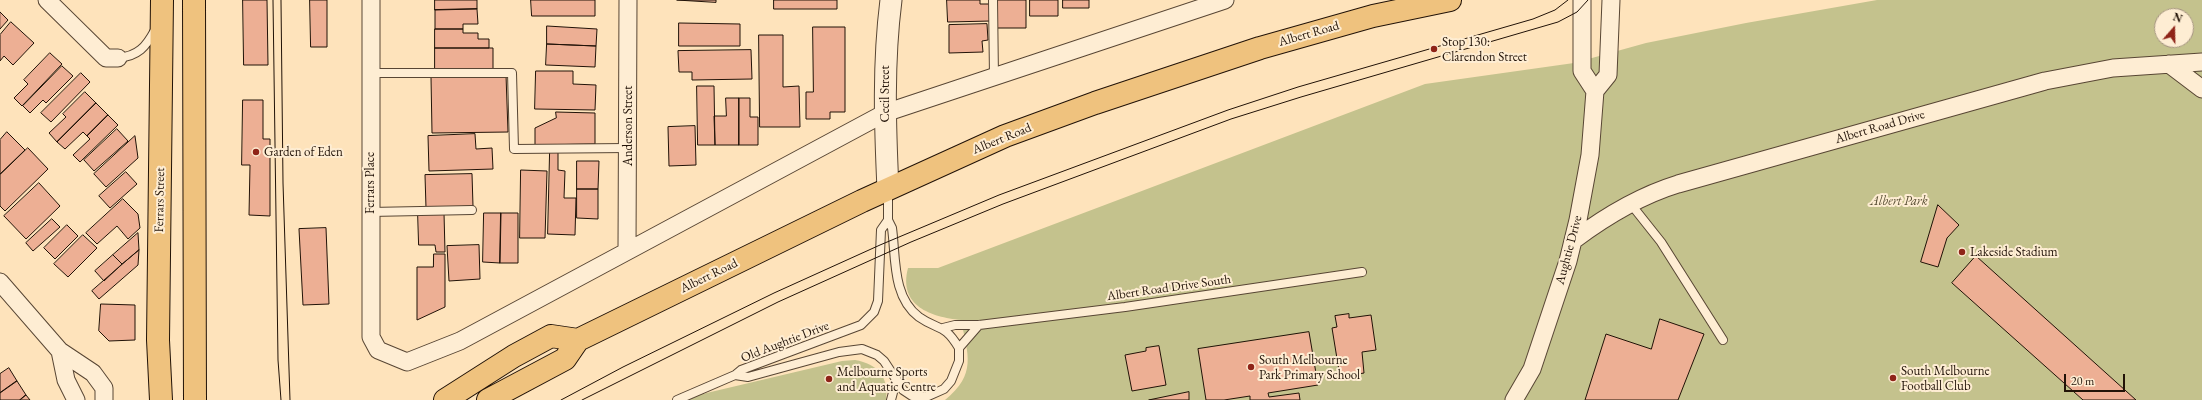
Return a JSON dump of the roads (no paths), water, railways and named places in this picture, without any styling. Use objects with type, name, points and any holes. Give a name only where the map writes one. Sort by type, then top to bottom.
[{"type":"main road","points":[[194,0],[195,400]]},
{"type":"main road","name":"Albert Road","points":[[488,400],[565,359],[578,340],[888,189],[1005,136],[1096,103],[1260,48],[1372,16],[1450,0]]},
{"type":"main road","name":"Ferrars Street","points":[[160,400],[158,340],[162,9]]},
{"type":"main road","points":[[162,62],[178,59],[194,39]]},
{"type":"main road","points":[[445,400],[514,356],[551,336],[578,340]]},
{"type":"street","points":[[47,0],[106,58],[118,58]]},
{"type":"street","name":"Ferrars Place","points":[[371,0],[371,337],[378,350],[390,357],[407,362],[460,341],[627,251]]},
{"type":"street","name":"Anderson Street","points":[[627,251],[628,0]]},
{"type":"street","name":"Cecil Street","points":[[888,189],[885,113],[885,46],[891,0]]},
{"type":"street","points":[[627,251],[885,113],[1225,0]]},
{"type":"street","points":[[1582,0],[1582,71],[1595,91],[1608,75],[1611,0]]},
{"type":"street","name":"Albert Road Drive","points":[[1574,240],[1630,203],[1678,184],[2045,81],[2113,68],[2202,62]]},
{"type":"street","points":[[2169,64],[2202,89]]},
{"type":"street","name":"Aughtie Drive","points":[[1514,400],[1532,369],[1574,240],[1590,155],[1595,91]]},
{"type":"street","points":[[0,282],[60,351],[93,373],[104,388],[104,400]]},
{"type":"street","points":[[60,351],[66,380],[76,400]]},
{"type":"lane","points":[[993,0],[994,77]]},
{"type":"lane","points":[[118,58],[133,55],[144,48],[162,9]]},
{"type":"lane","points":[[371,73],[512,73],[514,149],[628,148]]},
{"type":"lane","name":"Old Aughtie Drive","points":[[888,189],[888,220],[892,228],[898,281],[905,300],[918,316],[943,328],[949,333],[959,348]]},
{"type":"lane","points":[[1630,203],[1662,242],[1723,340]]},
{"type":"lane","points":[[370,212],[472,210]]},
{"type":"lane","name":"Old Aughtie Drive","points":[[735,375],[741,370],[850,330],[868,319],[874,312],[878,301],[881,230],[888,220]]},
{"type":"lane","name":"Albert Road Drive South","points":[[943,328],[1125,307],[1362,272]]},
{"type":"lane","points":[[920,399],[935,394],[951,381],[959,361],[959,348],[979,325]]},
{"type":"lane","name":"Old Aughtie Drive","points":[[735,375],[748,377],[840,352],[862,349],[877,355],[884,361],[896,381],[904,390],[912,396],[920,399]]},
{"type":"lane","points":[[677,400],[735,375]]},
{"type":"lane","points":[[891,400],[896,381]]},
{"type":"tram line","points":[[273,0],[278,360],[281,400]]},
{"type":"tram line","points":[[281,0],[283,183],[290,400]]},
{"type":"tram line","points":[[561,400],[623,367],[774,293],[880,245],[999,195],[1228,110],[1298,87],[1533,19],[1555,10],[1568,0]]},
{"type":"tram line","points":[[582,400],[778,302],[911,242],[1003,204],[1231,119],[1558,22],[1577,12],[1588,0]]},
{"type":"place","name":"Stop 130: Clarendon Street","points":[[1434,49]]},
{"type":"place","name":"Garden of Eden","points":[[256,152]]},
{"type":"place","name":"Lakeside Stadium","points":[[1962,252]]},
{"type":"place","name":"South Melbourne Park Primary School","points":[[1251,367]]},
{"type":"place","name":"South Melbourne Football Club","points":[[1893,378]]},
{"type":"place","name":"Melbourne Sports and Aquatic Centre","points":[[829,379]]},
{"type":"park label","name":"Albert Park","points":[[1899,201]]}]
